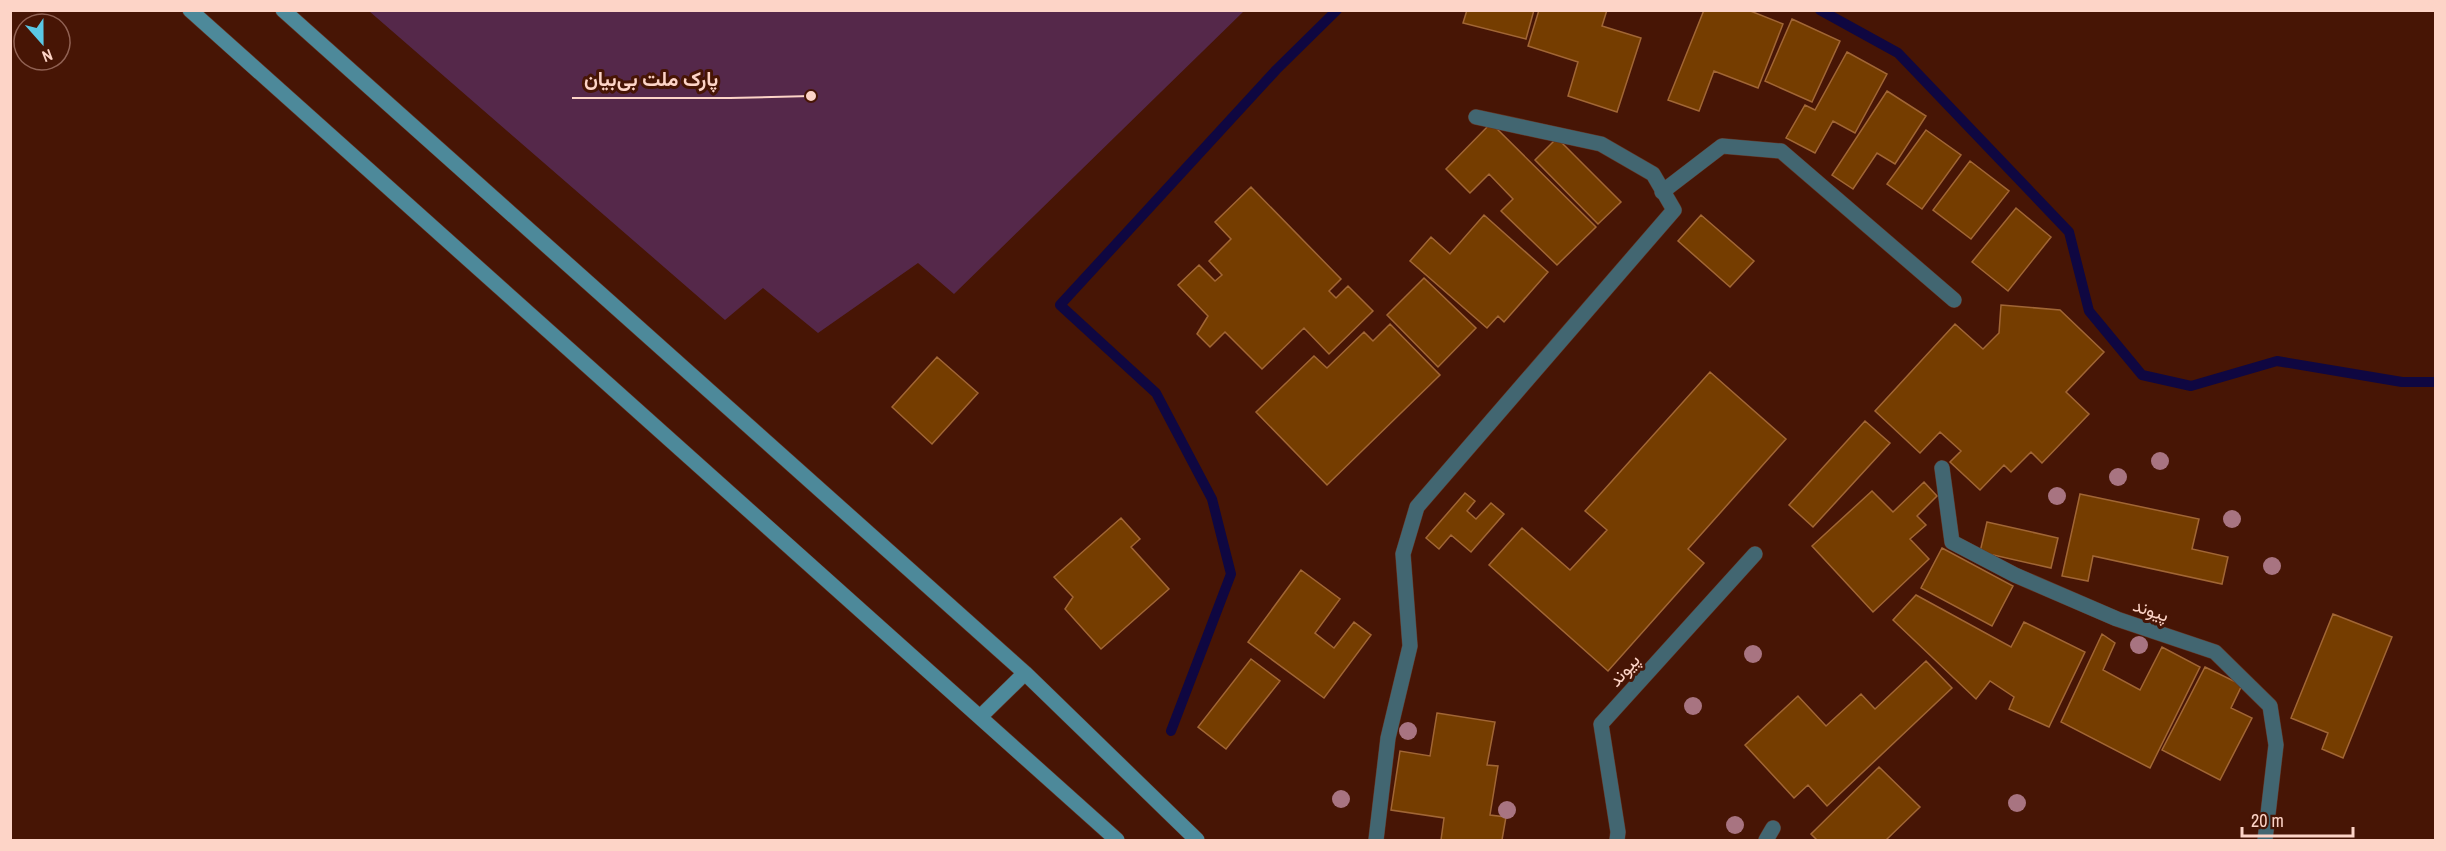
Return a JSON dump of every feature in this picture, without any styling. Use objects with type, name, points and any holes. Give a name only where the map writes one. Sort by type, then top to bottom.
[{"type":"main road","points":[[190,10],[1117,840]]},
{"type":"main road","points":[[283,10],[1025,673],[1197,840]]},
{"type":"main road","points":[[980,717],[1025,673]]},
{"type":"lane","points":[[1376,840],[1388,738],[1410,646],[1403,555],[1417,507],[1674,210],[1653,174],[1601,144],[1476,117]]},
{"type":"lane","points":[[1662,192],[1722,146],[1781,151],[1953,300]]},
{"type":"lane","name":"پیوند","points":[[1942,468],[1952,542],[2015,575],[2117,620],[2215,652],[2270,706],[2276,745],[2265,840]]},
{"type":"lane","name":"پیوند","points":[[1617,840],[1618,832],[1601,724],[1755,554]]},
{"type":"shaded area","points":[[369,11],[1244,11],[954,294],[918,263],[818,333],[763,288],[725,320]]},
{"type":"building","points":[[1467,10],[1534,10],[1526,39],[1463,23]]},
{"type":"building","points":[[1539,10],[1607,10],[1602,26],[1641,38],[1617,112],[1568,96],[1578,62],[1528,46]]},
{"type":"building","points":[[1704,10],[1748,10],[1783,24],[1758,88],[1714,71],[1699,111],[1668,100]]},
{"type":"building","points":[[1792,19],[1840,41],[1812,102],[1765,81]]},
{"type":"building","points":[[1847,52],[1887,74],[1855,133],[1833,121],[1815,153],[1786,138],[1805,105],[1815,110]]},
{"type":"building","points":[[1887,91],[1926,116],[1895,164],[1877,153],[1853,189],[1832,175]]},
{"type":"building","points":[[1491,123],[1596,227],[1557,265],[1501,211],[1513,199],[1489,174],[1470,193],[1446,169]]},
{"type":"building","points":[[1926,130],[1961,155],[1922,209],[1887,184]]},
{"type":"building","points":[[1557,138],[1621,202],[1598,224],[1535,160]]},
{"type":"building","points":[[1970,161],[2009,191],[1971,239],[1933,210]]},
{"type":"building","points":[[1251,187],[1341,279],[1329,291],[1336,298],[1348,286],[1373,311],[1329,354],[1304,328],[1262,369],[1225,332],[1210,347],[1197,334],[1208,316],[1178,285],[1199,265],[1215,281],[1222,275],[1209,261],[1231,239],[1215,222]]},
{"type":"building","points":[[2016,208],[2051,237],[2008,291],[1972,262]]},
{"type":"building","points":[[1484,215],[1548,272],[1504,322],[1498,316],[1487,328],[1410,261],[1431,237],[1450,254]]},
{"type":"building","points":[[1701,215],[1754,261],[1730,287],[1678,241]]},
{"type":"building","points":[[1424,278],[1476,328],[1438,367],[1387,315]]},
{"type":"building","points":[[2001,305],[2060,310],[2104,352],[2066,392],[2089,414],[2042,463],[2031,452],[2011,472],[2004,465],[1980,490],[1950,462],[1961,451],[1940,432],[1920,453],[1875,411],[1955,324],[1983,349],[1999,333]]},
{"type":"building","points":[[1390,324],[1440,375],[1327,485],[1256,412],[1314,356],[1327,368],[1364,332],[1373,341]]},
{"type":"building","points":[[937,357],[978,393],[932,444],[892,407]]},
{"type":"building","points":[[1710,372],[1786,439],[1688,549],[1704,563],[1608,671],[1489,565],[1522,528],[1570,570],[1607,530],[1585,511]]},
{"type":"building","points":[[1865,421],[1890,443],[1813,527],[1789,505]]},
{"type":"building","points":[[1924,482],[1937,496],[1917,516],[1926,525],[1910,539],[1929,559],[1873,612],[1812,546],[1872,491],[1893,512]]},
{"type":"building","points":[[1465,493],[1475,501],[1467,511],[1476,519],[1491,503],[1504,514],[1471,552],[1451,535],[1439,549],[1426,538]]},
{"type":"building","points":[[2080,494],[2199,519],[2192,549],[2228,557],[2222,584],[2093,556],[2088,581],[2062,576]]},
{"type":"building","points":[[1121,518],[1140,539],[1131,547],[1169,589],[1101,649],[1065,609],[1073,597],[1054,577]]},
{"type":"building","points":[[1987,522],[2058,538],[2051,568],[1980,552]]},
{"type":"building","points":[[1942,548],[2013,586],[1992,626],[1921,588]]},
{"type":"building","points":[[1301,570],[1340,599],[1315,633],[1334,648],[1354,622],[1371,635],[1324,698],[1248,642]]},
{"type":"building","points":[[1916,595],[2011,647],[2024,622],[2085,652],[2049,727],[2009,709],[2014,697],[1990,681],[1976,699],[1893,620]]},
{"type":"building","points":[[2333,614],[2392,637],[2343,758],[2322,749],[2328,733],[2291,718]]},
{"type":"building","points":[[2102,634],[2115,643],[2103,670],[2140,690],[2162,647],[2200,667],[2150,768],[2061,722]]},
{"type":"building","points":[[1251,659],[1280,681],[1226,749],[1198,727]]},
{"type":"building","points":[[1926,661],[1952,688],[1827,806],[1808,785],[1794,798],[1745,745],[1798,696],[1826,726],[1861,694],[1875,709]]},
{"type":"building","points":[[2205,667],[2242,685],[2231,708],[2252,718],[2220,780],[2162,750]]},
{"type":"building","points":[[1437,713],[1495,722],[1487,765],[1498,766],[1490,815],[1506,817],[1502,840],[1441,840],[1444,818],[1391,810],[1400,751],[1430,756]]},
{"type":"building","points":[[1879,767],[1920,807],[1886,840],[1817,840],[1811,834]]},
{"type":"waterway","points":[[1171,731],[1231,574],[1212,499],[1156,393],[1060,305],[1276,70],[1337,10]]},
{"type":"waterway","points":[[1820,10],[1898,53],[2069,232],[2089,311],[2142,375],[2191,386],[2277,361],[2402,382],[2436,382]]},
{"type":"place","name":"پارک ملت بی‌بیان","points":[[811,96]]}]
